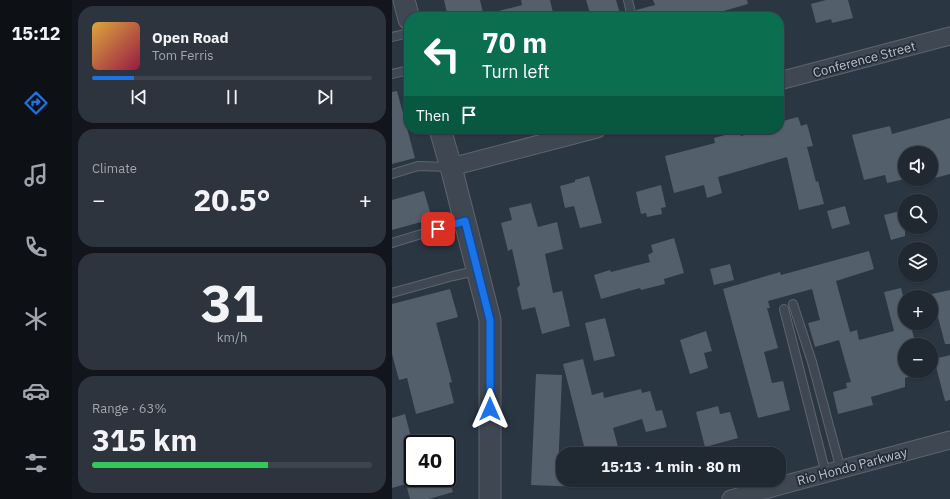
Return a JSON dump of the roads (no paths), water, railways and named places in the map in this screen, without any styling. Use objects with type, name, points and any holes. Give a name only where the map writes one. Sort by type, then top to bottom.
[{"type":"street","points":[[404,0],[407,12]]},
{"type":"street","name":"Conference Street","points":[[784,80],[950,36]]},
{"type":"street","points":[[441,134],[490,320],[490,499]]},
{"type":"street","points":[[451,167],[578,134]]},
{"type":"street","name":"Rio Hondo Parkway","points":[[731,499],[950,440]]},
{"type":"lane","points":[[628,0],[631,12]]},
{"type":"lane","points":[[392,37],[404,34]]},
{"type":"lane","points":[[392,74],[404,71]]},
{"type":"lane","points":[[392,174],[418,166],[451,167]]},
{"type":"lane","points":[[392,243],[465,221]]},
{"type":"lane","points":[[392,293],[478,270]]},
{"type":"lane","points":[[793,304],[812,362],[833,472]]},
{"type":"lane","points":[[784,309],[833,472]]}]
